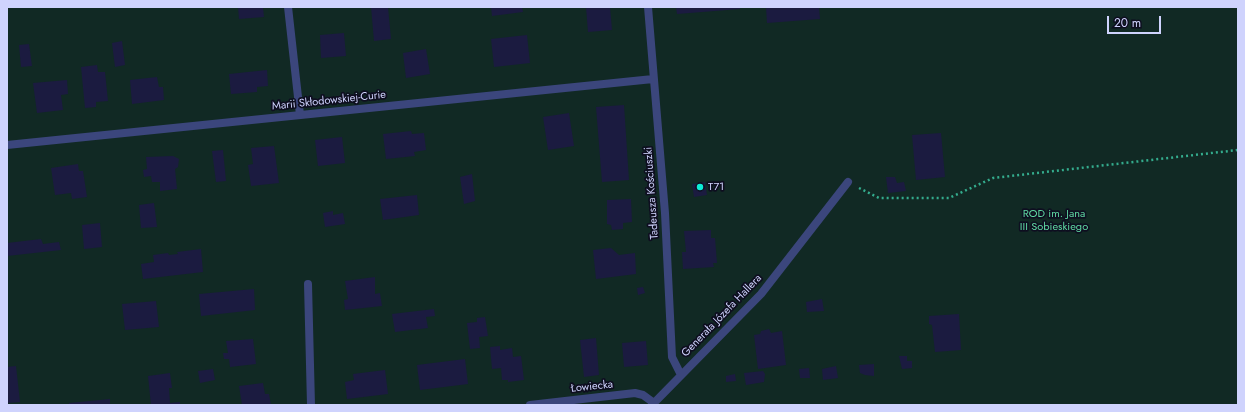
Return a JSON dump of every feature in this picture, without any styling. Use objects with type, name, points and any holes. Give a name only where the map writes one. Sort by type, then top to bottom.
[{"type":"street","points":[[288,7],[300,115]]},
{"type":"street","name":"Tadeusza Kościuszki","points":[[648,7],[665,213],[672,357],[681,375]]},
{"type":"street","name":"Marii Skłodowskiej-Curie","points":[[7,145],[653,79]]},
{"type":"street","name":"Generała Józefa Hallera","points":[[653,404],[761,294],[848,182]]},
{"type":"street","points":[[308,284],[311,405]]},
{"type":"street","name":"Łowiecka","points":[[530,405],[635,393],[643,395],[653,404]]},
{"type":"path","points":[[848,182],[879,198],[949,198],[993,178],[1238,150]]},
{"type":"green space","name":"ROD im. Jana III Sobieskiego","points":[[7,7],[1238,7],[1238,405],[7,405]]},
{"type":"building","points":[[238,7],[263,7],[264,17],[239,19]]},
{"type":"building","points":[[371,7],[388,7],[391,39],[374,41]]},
{"type":"building","points":[[491,7],[522,7],[523,12],[492,16]]},
{"type":"building","points":[[586,7],[610,7],[612,30],[588,32]]},
{"type":"building","points":[[676,7],[740,7],[740,9],[677,14]]},
{"type":"building","points":[[766,7],[819,7],[820,19],[767,23]]},
{"type":"building","points":[[344,33],[346,56],[321,58],[320,35]]},
{"type":"building","points":[[527,35],[530,63],[494,67],[491,39]]},
{"type":"building","points":[[122,41],[125,65],[115,67],[112,43]]},
{"type":"building","points":[[29,44],[32,66],[21,67],[19,45]]},
{"type":"building","points":[[426,49],[430,74],[406,78],[403,53]]},
{"type":"building","points":[[97,65],[98,72],[105,72],[108,101],[96,102],[96,107],[85,108],[81,67]]},
{"type":"building","points":[[267,70],[268,86],[257,87],[257,92],[231,94],[229,74]]},
{"type":"building","points":[[157,77],[159,87],[163,87],[164,100],[132,104],[130,80]]},
{"type":"building","points":[[67,80],[68,94],[61,95],[63,110],[37,113],[33,83]]},
{"type":"building","points":[[624,105],[629,180],[602,182],[596,107]]},
{"type":"building","points":[[569,113],[574,146],[548,150],[543,117]]},
{"type":"building","points":[[411,131],[412,134],[424,133],[426,150],[414,152],[415,156],[386,159],[383,134]]},
{"type":"building","points":[[941,133],[945,177],[916,180],[912,135]]},
{"type":"building","points":[[342,137],[345,163],[318,166],[315,140]]},
{"type":"building","points":[[274,146],[279,183],[251,186],[248,165],[253,164],[251,148]]},
{"type":"building","points":[[223,150],[226,181],[216,182],[212,151]]},
{"type":"building","points":[[173,156],[179,159],[178,167],[175,169],[177,189],[160,191],[160,182],[152,182],[151,176],[144,177],[143,170],[147,169],[146,157]]},
{"type":"building","points":[[78,164],[79,171],[83,171],[87,197],[72,199],[71,193],[55,195],[51,168]]},
{"type":"building","points":[[472,174],[475,201],[464,204],[460,177]]},
{"type":"building","points":[[886,177],[895,177],[897,183],[904,182],[906,191],[888,193]]},
{"type":"building","name":"T71","points":[[705,182],[707,195],[694,197],[692,184]]},
{"type":"building","points":[[417,195],[419,215],[383,220],[380,199]]},
{"type":"building","points":[[631,199],[632,222],[623,223],[623,229],[612,230],[611,225],[607,224],[607,200]]},
{"type":"building","points":[[154,203],[157,227],[141,228],[139,205]]},
{"type":"building","points":[[333,211],[333,215],[343,213],[345,224],[325,227],[323,213]]},
{"type":"building","points":[[100,223],[102,247],[84,249],[82,225]]},
{"type":"building","points":[[711,230],[711,238],[715,238],[717,263],[713,263],[714,267],[683,269],[682,252],[686,252],[684,231]]},
{"type":"building","points":[[41,239],[43,244],[59,242],[61,250],[7,256],[7,243]]},
{"type":"building","points":[[611,248],[619,255],[635,253],[636,274],[596,279],[593,250]]},
{"type":"building","points":[[201,249],[203,272],[143,279],[141,264],[154,262],[153,255],[168,253],[169,255],[178,254],[177,252]]},
{"type":"building","points":[[375,277],[375,294],[380,293],[382,306],[345,310],[344,300],[348,299],[345,281]]},
{"type":"building","points":[[643,287],[645,293],[638,295],[637,288]]},
{"type":"building","points":[[254,289],[255,310],[201,316],[199,294]]},
{"type":"building","points":[[822,299],[824,311],[807,312],[806,302]]},
{"type":"building","points":[[156,301],[159,327],[125,330],[122,304]]},
{"type":"building","points":[[434,309],[435,316],[426,317],[428,328],[395,332],[392,314]]},
{"type":"building","points":[[959,314],[961,350],[935,352],[932,325],[929,324],[929,316]]},
{"type":"building","points":[[485,317],[488,336],[479,337],[480,348],[470,349],[467,323],[477,322],[477,318]]},
{"type":"building","points":[[769,329],[771,333],[782,331],[786,365],[758,369],[754,335],[760,334],[761,331]]},
{"type":"building","points":[[596,338],[599,375],[584,377],[580,340]]},
{"type":"building","points":[[253,339],[256,364],[230,367],[229,359],[224,359],[223,353],[228,353],[226,341]]},
{"type":"building","points":[[646,341],[648,365],[624,367],[622,343]]},
{"type":"building","points":[[500,346],[500,350],[512,348],[513,357],[521,356],[524,380],[508,382],[508,380],[502,380],[501,368],[492,369],[490,347]]},
{"type":"building","points":[[899,356],[907,356],[907,361],[912,361],[912,368],[902,369]]},
{"type":"building","points":[[465,359],[468,384],[420,390],[417,365]]},
{"type":"building","points":[[874,364],[874,376],[860,373],[859,365]]},
{"type":"building","points":[[16,366],[20,402],[7,403],[7,367]]},
{"type":"building","points":[[836,366],[838,378],[823,380],[822,369]]},
{"type":"building","points":[[809,368],[810,378],[800,378],[799,369]]},
{"type":"building","points":[[213,369],[215,380],[200,383],[198,371]]},
{"type":"building","points":[[385,370],[388,394],[347,399],[345,382],[354,380],[353,374]]},
{"type":"building","points":[[763,371],[765,374],[764,382],[746,385],[744,373]]},
{"type":"building","points":[[170,373],[172,388],[169,388],[170,403],[180,402],[180,405],[151,405],[148,376]]},
{"type":"building","points":[[735,374],[736,381],[726,382],[726,376]]},
{"type":"building","points":[[263,383],[265,394],[269,394],[271,405],[242,405],[239,386]]},
{"type":"building","points":[[110,399],[110,405],[69,405],[69,403]]},
{"type":"place","name":"T71","points":[[700,187]]}]
